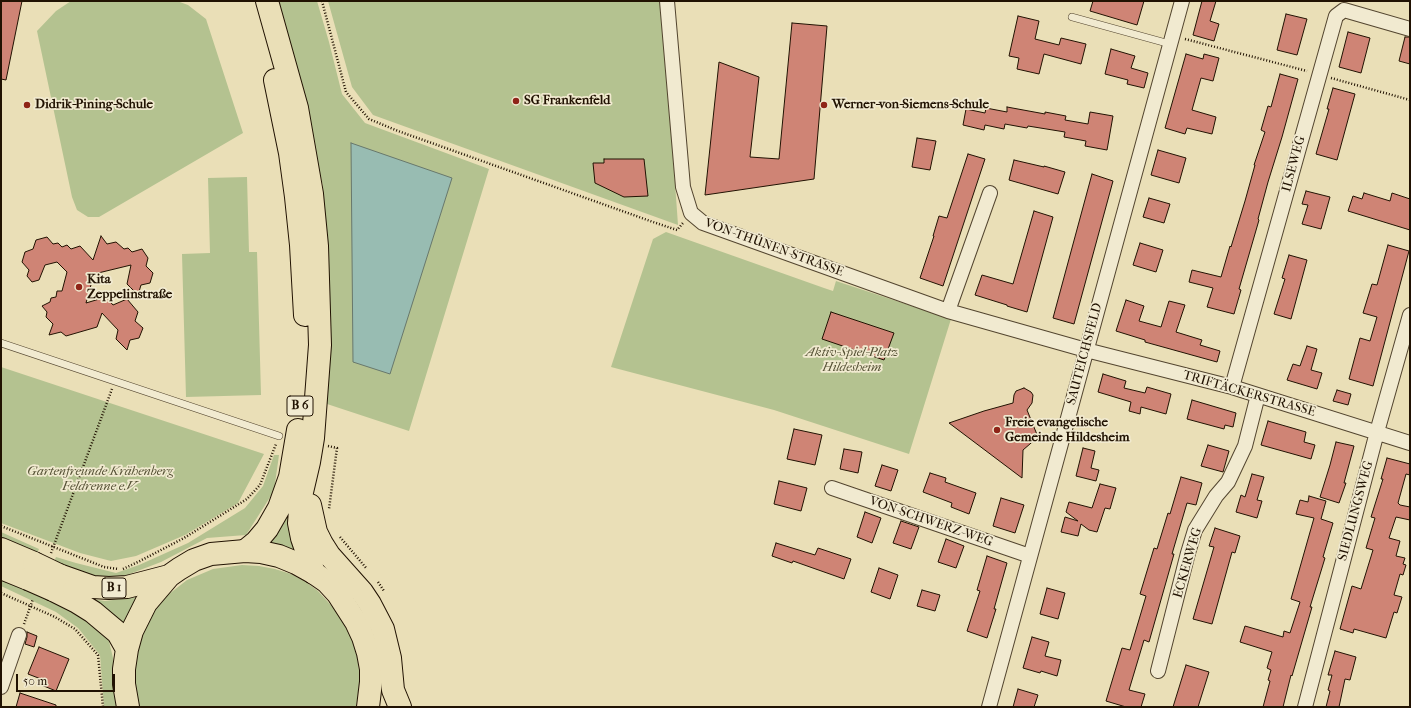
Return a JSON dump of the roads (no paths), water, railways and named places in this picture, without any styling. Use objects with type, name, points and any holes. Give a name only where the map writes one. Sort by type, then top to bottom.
[{"type":"main road","name":"B 6","points":[[245,551],[256,542],[273,521],[290,477],[298,435],[305,314],[301,245],[290,153],[272,68],[252,1]]},
{"type":"main road","name":"B 6","points":[[267,1],[297,108],[312,194],[317,246],[320,345],[314,425],[309,462],[302,492],[299,523],[302,538],[314,573]]},
{"type":"main road","points":[[309,462],[310,505],[316,532],[329,555],[362,592],[376,615],[387,642],[393,690],[400,707]]},
{"type":"main road","name":"B 1","points":[[1,549],[31,571],[56,582],[109,588],[127,587],[169,576]]},
{"type":"main road","points":[[128,707],[124,684],[124,669],[127,648],[132,631],[146,603],[169,576],[194,560],[211,554],[245,551],[261,552],[279,556],[296,563],[327,582],[338,594],[348,607],[368,653],[371,669],[371,703]]},
{"type":"main road","name":"B 1","points":[[1,568],[31,571]]},
{"type":"main road","name":"B 1","points":[[56,582],[77,602],[93,612],[118,634],[127,648]]},
{"type":"street","name":"VON-THÜNEN-STRASSE","points":[[667,1],[683,187],[691,213],[703,223],[948,311],[1086,350]]},
{"type":"street","name":"SAUTEICHSFELD","points":[[989,707],[1182,1]]},
{"type":"street","name":"ILSEWEG","points":[[1232,387],[1336,16],[1344,10],[1410,29]]},
{"type":"street","points":[[948,311],[990,193]]},
{"type":"street","name":"SIEDLUNGSWEG","points":[[1305,707],[1377,432],[1410,315]]},
{"type":"street","name":"TRIFTÄCKERSTRASSE","points":[[1086,350],[1258,394],[1410,443]]},
{"type":"street","name":"ECKERWEG","points":[[1158,671],[1195,530],[1216,496],[1228,482],[1245,446],[1258,394]]},
{"type":"street","name":"VON-SCHWERZ-WEG","points":[[832,488],[1030,556]]},
{"type":"street","points":[[1,687],[20,635]]},
{"type":"lane","points":[[1072,17],[1171,40]]},
{"type":"lane","points":[[1,342],[279,436]]},
{"type":"water","points":[[351,143],[452,178],[390,374],[353,362]]},
{"type":"place","name":"SG Frankenfeld","points":[[516,101]]},
{"type":"place","name":"Didrik-Pining-Schule","points":[[27,105]]},
{"type":"place","name":"Werner-von-Siemens-Schule","points":[[824,105]]},
{"type":"place","name":"Kita Zeppelinstraße","points":[[79,287]]},
{"type":"place","name":"Freie evangelische Gemeinde Hildesheim","points":[[997,430]]},
{"type":"park label","name":"Aktiv-Spiel-Platz Hildesheim","points":[[852,360]]},
{"type":"park label","name":"Gartenfreunde Krähenberg Feldrenne e.V.","points":[[100,480]]}]
